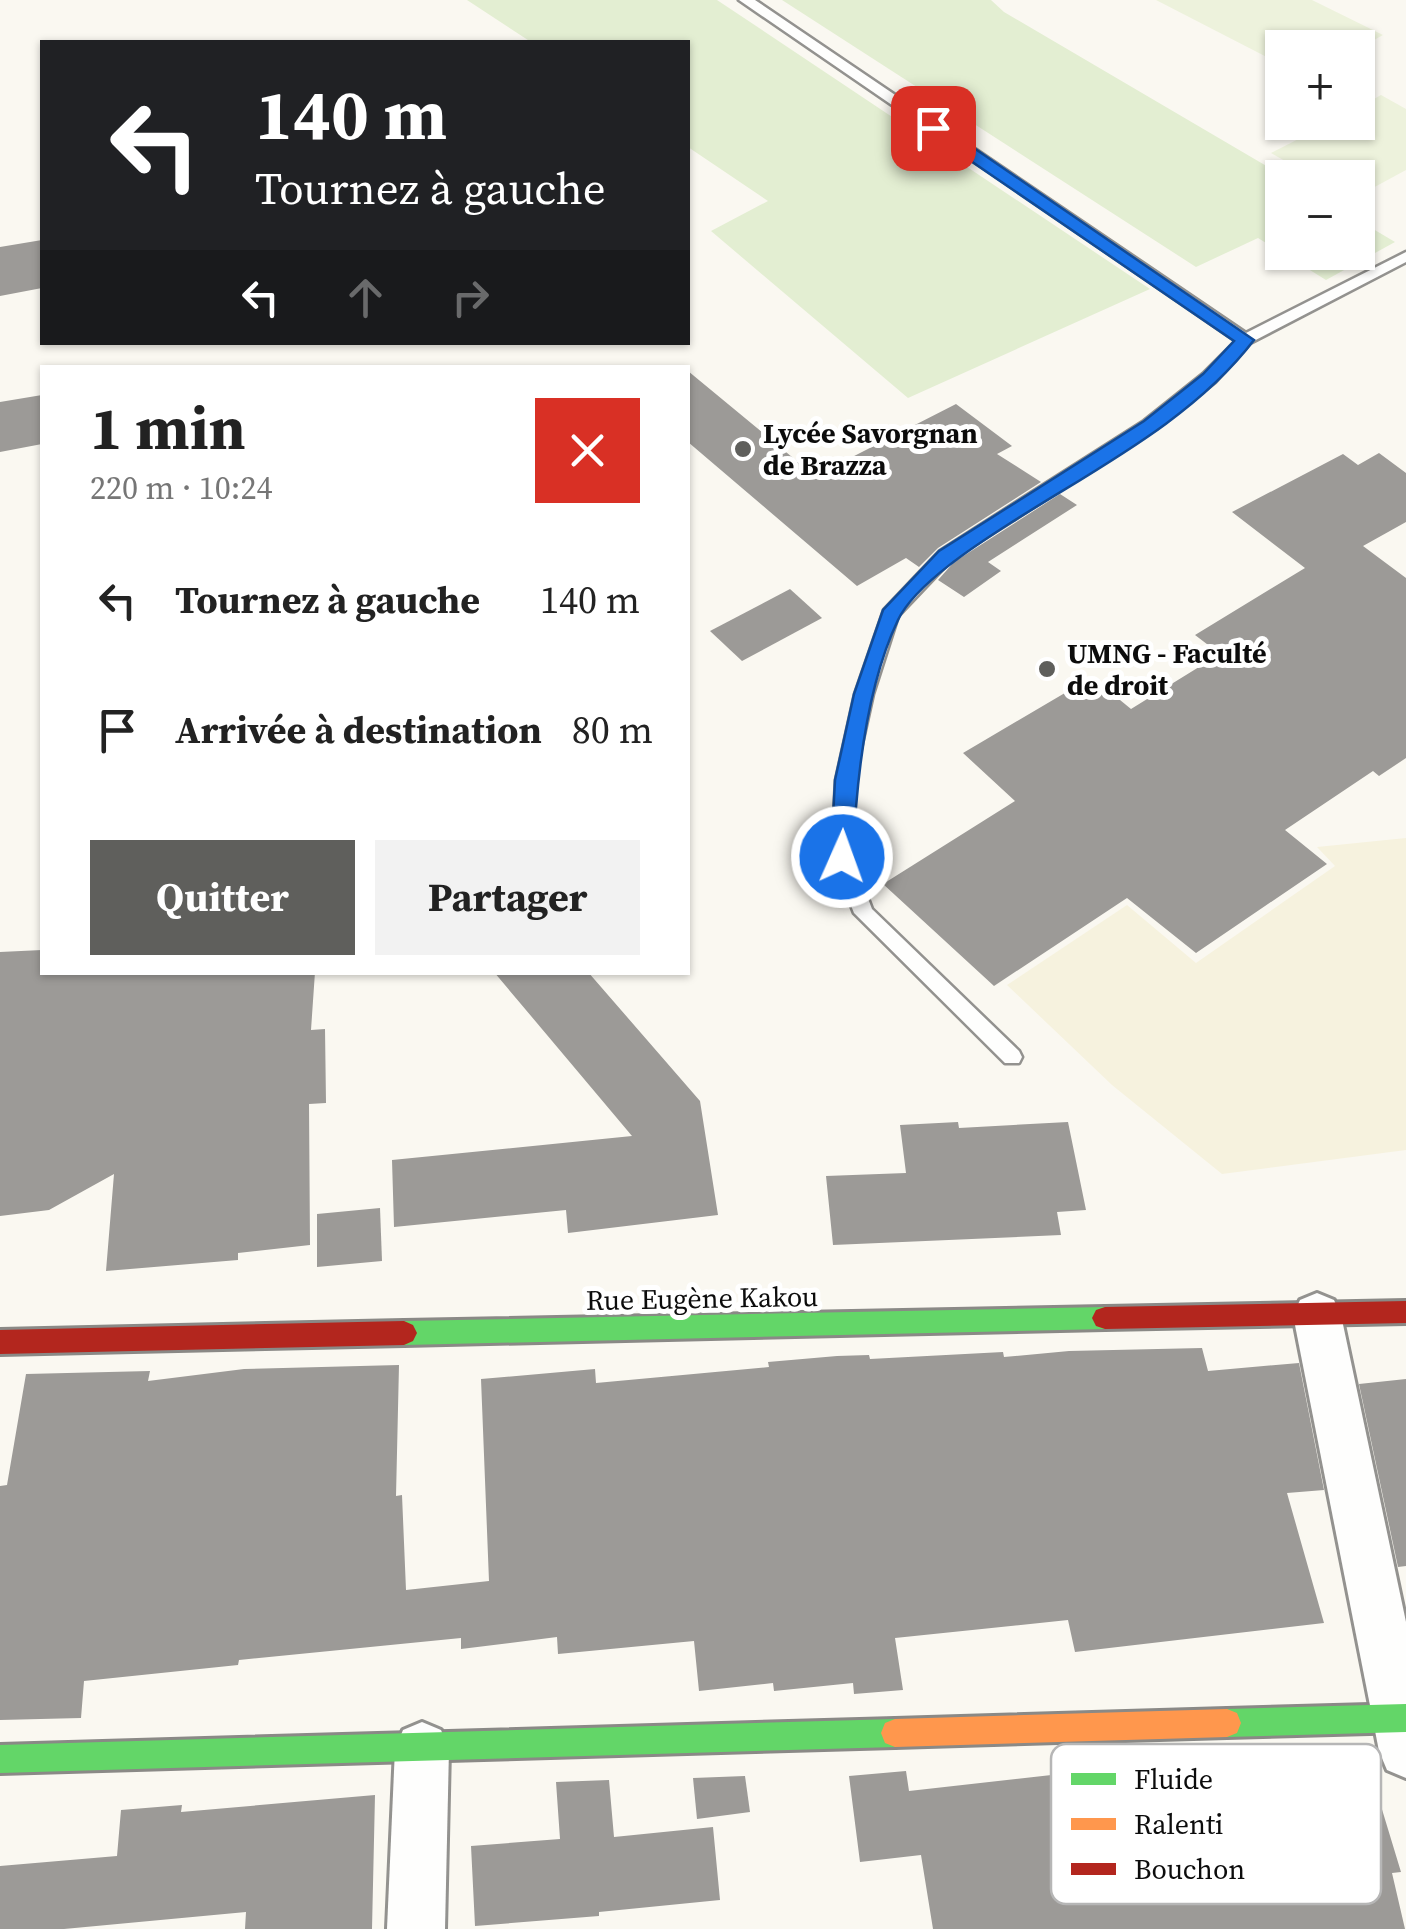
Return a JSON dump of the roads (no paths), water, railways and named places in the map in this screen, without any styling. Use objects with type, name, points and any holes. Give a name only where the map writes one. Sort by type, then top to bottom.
[{"type":"street","name":"Rue Eugène Kakou","points":[[0,1342],[1406,1312]]},
{"type":"street","points":[[0,1759],[1404,1729],[1317,1315]]},
{"type":"street","points":[[416,1929],[422,1749]]},
{"type":"lane","points":[[746,0],[1245,340]]},
{"type":"lane","points":[[1012,1057],[864,913],[842,857],[845,780],[864,694],[890,614],[946,556],[1150,425],[1209,378],[1245,340],[1406,256]]},
{"type":"place","name":"Lycée Savorgnan de Brazza","points":[[743,449]]},
{"type":"place","name":"UMNG - Faculté de droit","points":[[1047,669]]}]
